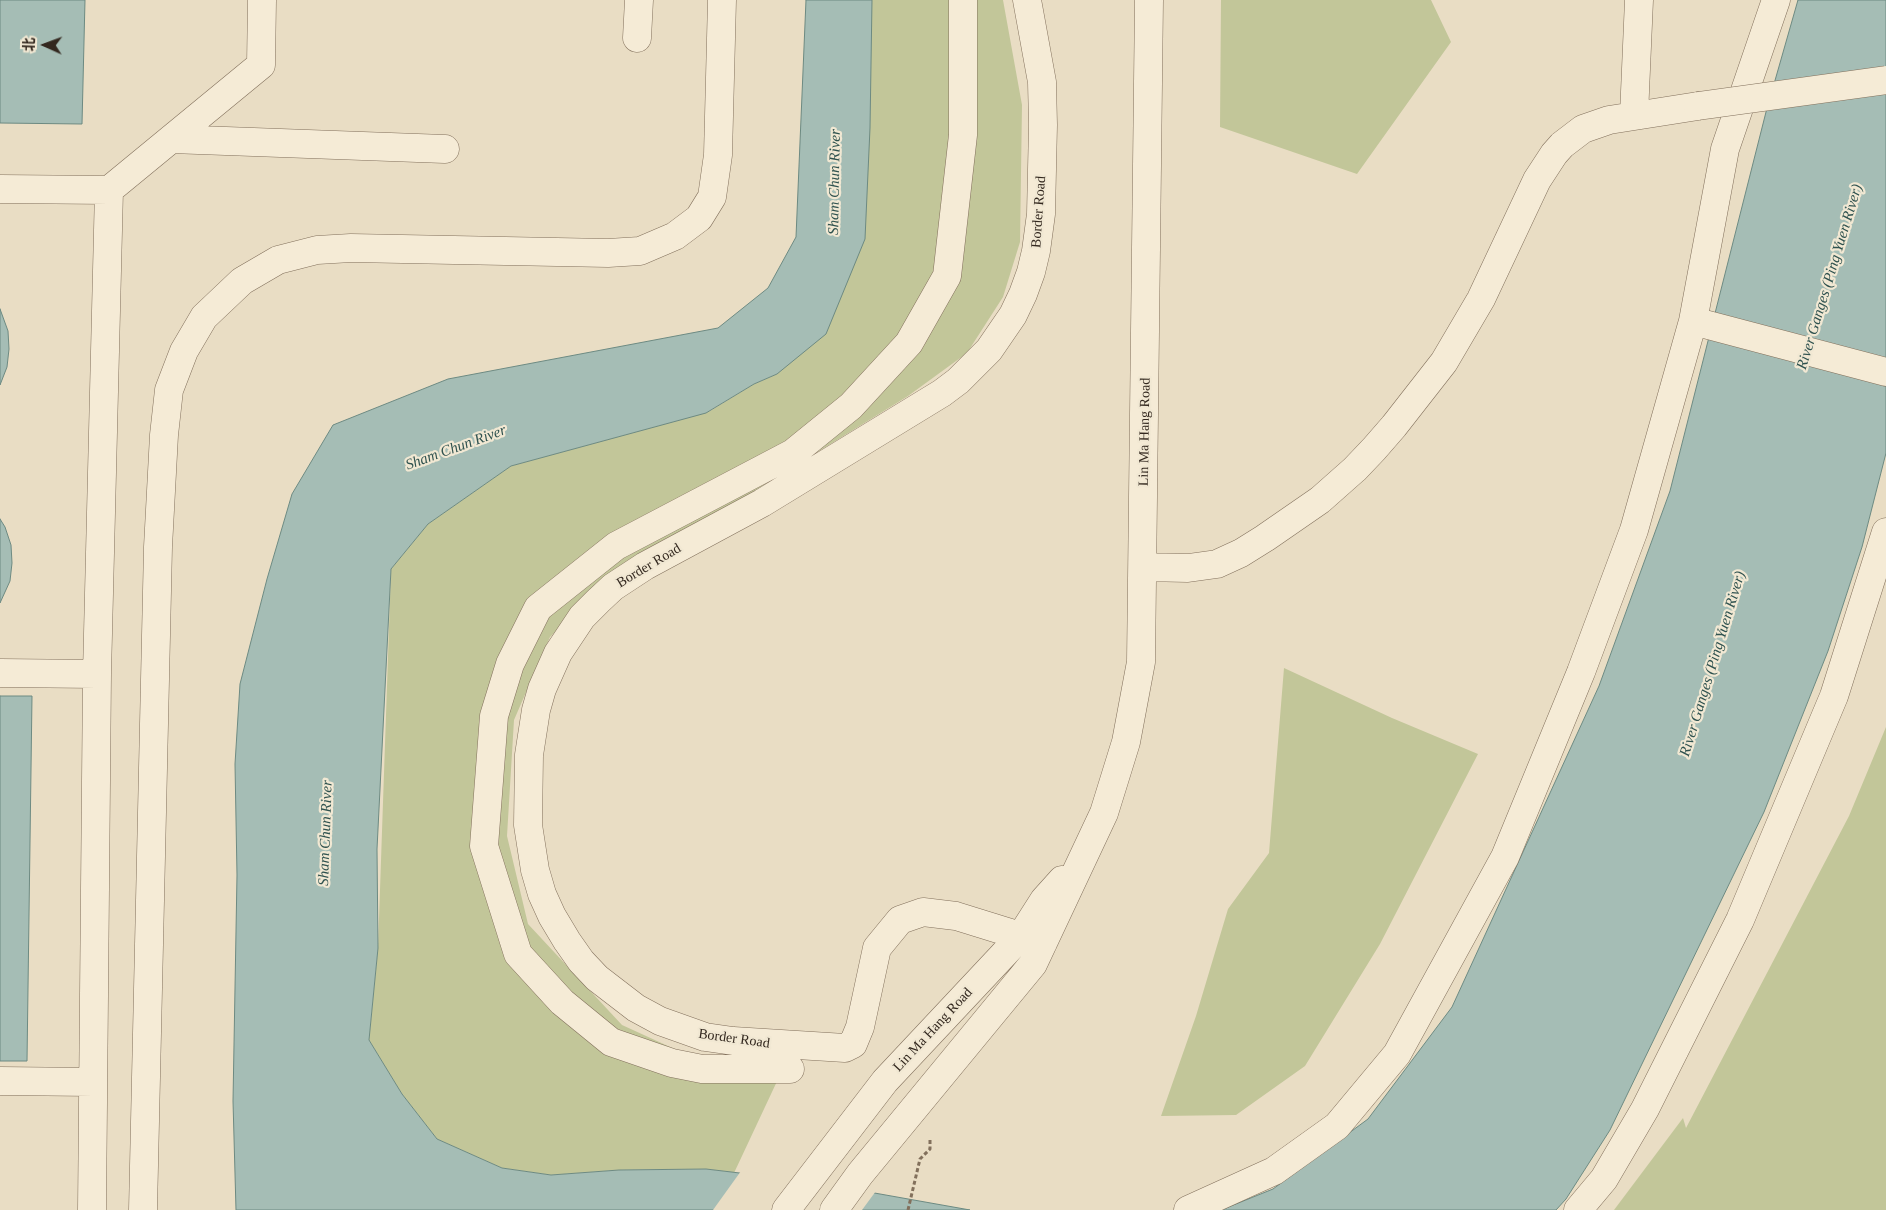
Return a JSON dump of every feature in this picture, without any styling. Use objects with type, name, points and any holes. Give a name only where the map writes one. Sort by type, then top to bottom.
[{"type":"street","points":[[0,189],[109,190],[261,65],[262,0]]},
{"type":"street","points":[[638,0],[638,38]]},
{"type":"street","points":[[142,1210],[158,538],[164,435],[169,390],[184,351],[204,317],[242,282],[278,260],[317,250],[351,248],[640,251],[675,236],[698,218],[712,197],[718,155],[722,0]]},
{"type":"street","points":[[790,1069],[702,1069],[672,1063],[611,1042],[562,1002],[518,954],[484,846],[494,716],[510,664],[538,608],[616,546],[793,453],[851,406],[909,343],[947,276],[963,135],[963,0]]},
{"type":"street","name":"Border Road","points":[[1027,0],[1042,82],[1041,214],[1036,251],[1028,279],[1020,301],[1002,333],[969,371],[925,404],[787,489],[645,566],[613,587],[582,617],[558,653],[542,689],[532,732],[529,755],[528,824],[535,870],[542,894],[566,941],[597,978],[636,1008],[660,1021],[705,1037],[733,1041],[845,1048],[853,1044],[860,1027],[877,948],[900,920],[924,912],[956,916],[1032,939]]},
{"type":"street","name":"Lin Ma Hang Road","points":[[786,1210],[885,1081],[1032,939],[1085,854],[1107,805],[1118,772],[1132,719],[1141,662],[1144,567],[1149,0]]},
{"type":"street","points":[[1634,115],[1639,0]]},
{"type":"street","points":[[1188,1210],[1274,1170],[1336,1126],[1396,1054],[1505,857],[1581,672],[1634,530],[1693,321],[1726,149],[1776,0]]},
{"type":"street","points":[[1144,567],[1188,568],[1216,564],[1241,553],[1295,518],[1355,469],[1394,426],[1444,362],[1482,299],[1537,180],[1554,154],[1583,129],[1609,120],[1634,115],[1886,80]]},
{"type":"street","points":[[171,139],[445,149]]},
{"type":"street","points":[[92,1210],[97,674],[109,190]]},
{"type":"street","points":[[1693,321],[1886,372]]},
{"type":"street","points":[[1578,1210],[1604,1180],[1645,1109],[1740,920],[1834,696],[1886,532]]},
{"type":"street","points":[[0,674],[97,674]]},
{"type":"street","name":"Lin Ma Hang Road","points":[[834,1210],[860,1174],[1033,964],[1032,939]]},
{"type":"street","points":[[0,1081],[93,1082]]},
{"type":"path","points":[[908,1210],[920,1159],[930,1149],[930,1137]]},
{"type":"green space","points":[[871,0],[1003,0],[1022,105],[1020,242],[1003,297],[967,353],[908,396],[651,555],[610,578],[550,637],[514,720],[507,836],[528,924],[622,1025],[692,1057],[787,1060],[734,1173],[706,1169],[619,1170],[551,1175],[502,1168],[437,1139],[402,1094],[369,1040],[378,948],[391,569],[428,524],[511,466],[710,411],[754,384],[777,374]]},
{"type":"green space","points":[[1221,0],[1431,0],[1451,42],[1357,174],[1220,127]]},
{"type":"green space","points":[[1284,668],[1392,718],[1478,754],[1380,944],[1305,1066],[1236,1115],[1161,1116],[1196,1016],[1228,909],[1269,853]]},
{"type":"green space","points":[[1886,727],[1886,1210],[1614,1210],[1683,1118],[1686,1128],[1849,816]]},
{"type":"water","points":[[0,0],[85,0],[82,124],[0,123]]},
{"type":"water","name":"Sham Chun River","points":[[806,0],[872,0],[870,128],[865,239],[826,334],[777,374],[754,384],[706,413],[511,466],[428,524],[391,569],[377,849],[378,948],[369,1040],[402,1094],[437,1139],[502,1168],[551,1175],[619,1170],[706,1169],[807,1181],[970,1210],[236,1210],[233,1101],[237,875],[235,764],[240,684],[267,579],[292,494],[333,425],[448,379],[718,328],[768,288],[796,237]]},
{"type":"water","name":"River Ganges (Ping Yuen River)","points":[[1798,0],[1886,0],[1886,453],[1862,547],[1828,651],[1764,812],[1610,1130],[1566,1199],[1556,1210],[1221,1210],[1273,1189],[1368,1119],[1452,1007],[1599,686],[1670,491],[1766,112]]},
{"type":"water","points":[[0,309],[8,331],[9,349],[7,367],[0,385]]},
{"type":"water","points":[[0,519],[11,545],[12,563],[10,581],[0,603]]},
{"type":"water","points":[[0,696],[32,696],[27,1061],[0,1061]]},
{"type":"pier","points":[[741,1171],[808,1179],[876,1191],[862,1210],[713,1210]]}]
